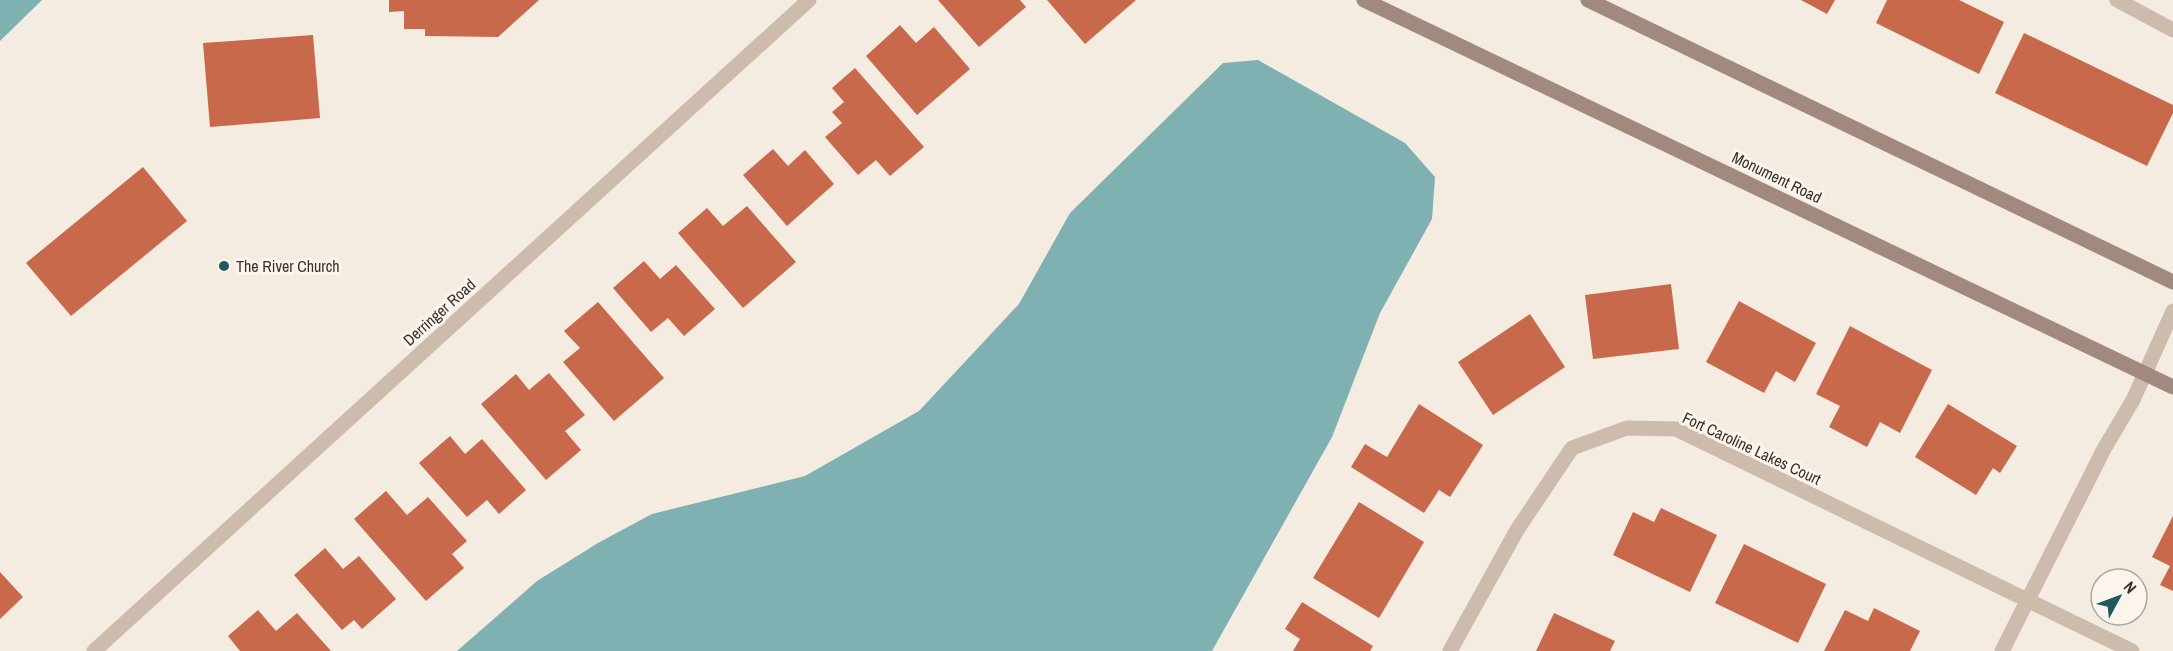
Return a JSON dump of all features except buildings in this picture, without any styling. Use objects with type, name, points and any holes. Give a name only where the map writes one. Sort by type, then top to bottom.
[{"type":"main road","name":"Monument Road","points":[[1364,0],[2173,387]]},
{"type":"main road","points":[[1588,0],[2173,282]]},
{"type":"street","name":"Derringer Road","points":[[94,651],[809,0]]},
{"type":"street","points":[[2117,0],[2173,30]]},
{"type":"street","points":[[2002,651],[2103,449],[2146,374],[2173,312]]},
{"type":"street","name":"Fort Caroline Lakes Court","points":[[1450,651],[1517,530],[1572,448],[1627,428],[1676,429],[2132,651]]},
{"type":"water","points":[[0,0],[42,0],[0,41]]},
{"type":"water","points":[[1258,60],[1405,143],[1435,177],[1432,219],[1380,313],[1332,437],[1212,651],[457,651],[537,581],[598,543],[652,514],[805,476],[919,411],[1019,304],[1070,213],[1223,63]]},
{"type":"place","name":"The River Church","points":[[224,266]]}]
